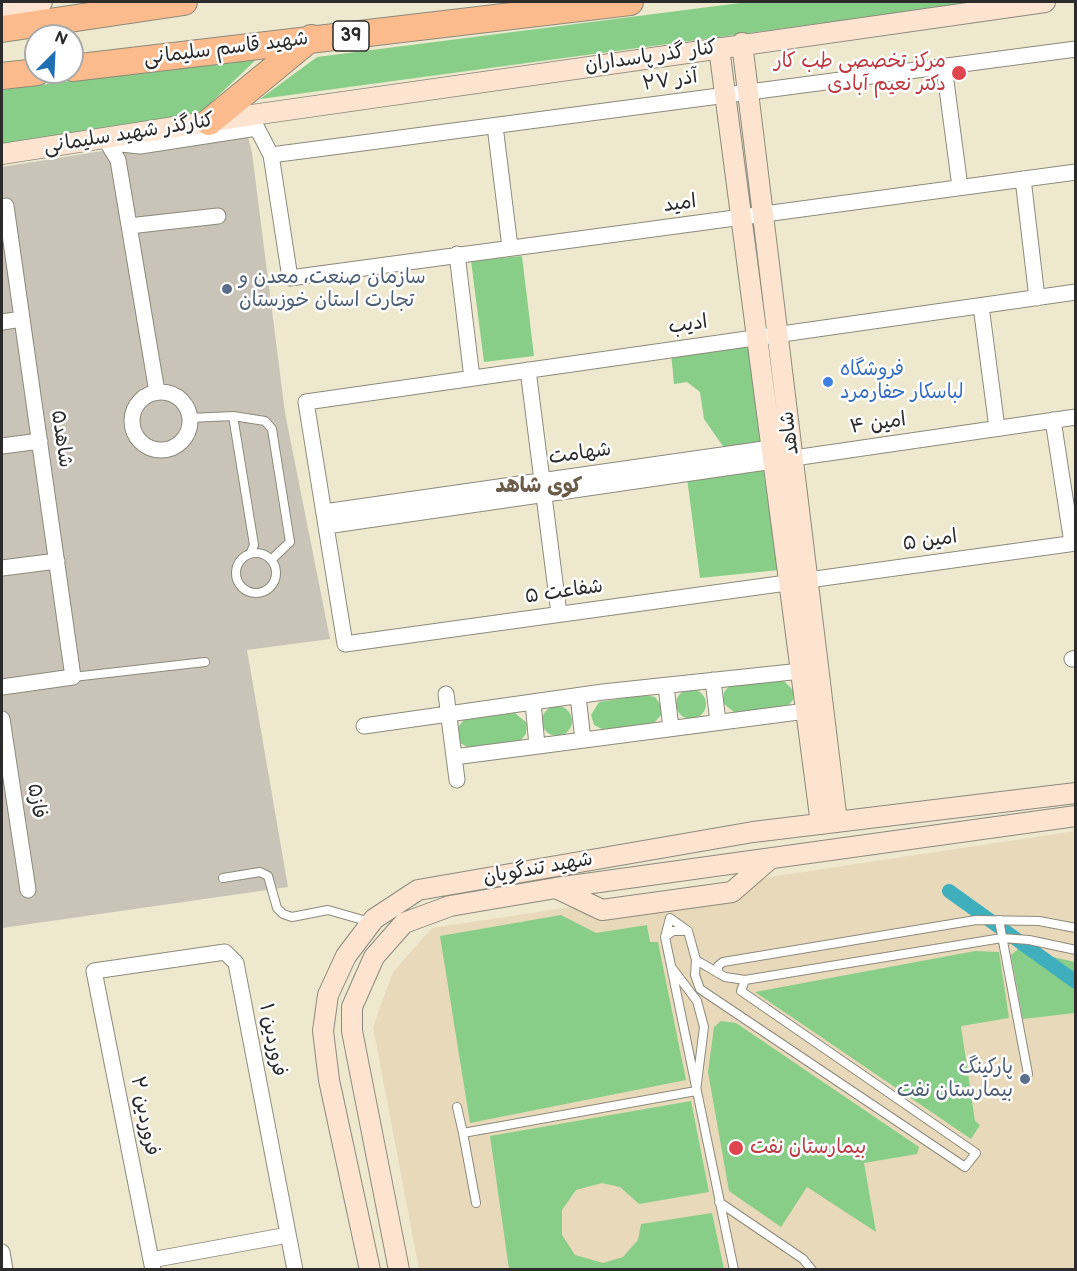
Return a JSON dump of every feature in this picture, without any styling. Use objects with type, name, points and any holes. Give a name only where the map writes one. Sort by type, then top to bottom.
[{"type":"highway","points":[[2,29],[184,2]]},
{"type":"highway","name":"شهید قاسم سلیمانی","points":[[84,66],[311,38],[366,35],[630,2]]},
{"type":"highway","points":[[209,122],[311,38]]},
{"type":"highway","points":[[2,76],[24,73]]},
{"type":"main road","points":[[2,7],[42,2]]},
{"type":"main road","name":"کنار گذر پاسداران","points":[[257,114],[742,43],[1045,2]]},
{"type":"main road","name":"شاهد","points":[[742,43],[793,458],[801,671],[806,711],[829,823]]},
{"type":"main road","name":"شاهد","points":[[719,48],[772,455],[798,580],[829,823]]},
{"type":"main road","name":"کنارگذر شهید سلیمانی","points":[[2,154],[257,114]]},
{"type":"main road","name":"شهید تندگویان","points":[[370,1269],[328,1080],[323,1031],[328,995],[341,966],[371,922],[418,890],[753,832],[1076,793]]},
{"type":"main road","name":"شهید تندگویان","points":[[399,1269],[352,1031],[352,1007],[374,957],[404,923],[450,906],[556,888],[1076,816]]},
{"type":"main road","points":[[657,849],[667,919]]},
{"type":"main road","points":[[556,888],[602,910],[667,919],[732,892],[771,858]]},
{"type":"main road","points":[[445,886],[450,906]]},
{"type":"main road","points":[[323,1031],[352,1031]]},
{"type":"street","name":"آذر ۲۷","points":[[271,156],[1076,49]]},
{"type":"street","points":[[944,66],[960,187]]},
{"type":"street","points":[[495,126],[510,246]]},
{"type":"street","points":[[104,137],[122,144],[140,146],[257,128],[271,156]]},
{"type":"street","points":[[104,137],[118,159],[157,392]]},
{"type":"street","name":"امید","points":[[271,156],[290,278],[510,246],[1076,172]]},
{"type":"street","points":[[1023,179],[1037,298]]},
{"type":"street","name":"شاهد۵","points":[[4,206],[73,677]]},
{"type":"street","points":[[129,226],[218,216]]},
{"type":"street","points":[[457,254],[472,378]]},
{"type":"street","name":"ادیب","points":[[325,519],[306,402],[1076,292]]},
{"type":"street","points":[[981,306],[998,428]]},
{"type":"street","points":[[2,322],[22,319]]},
{"type":"street","points":[[528,370],[559,614]]},
{"type":"street","points":[[157,392],[170,393],[184,403],[190,418],[187,435],[175,446],[159,450],[144,445],[133,432],[132,415],[139,401],[157,392]]},
{"type":"street","name":"امین ۴","points":[[793,458],[1076,417]]},
{"type":"street","points":[[1053,420],[1074,543]]},
{"type":"street","points":[[2,446],[40,441]]},
{"type":"street","points":[[772,455],[793,458]]},
{"type":"street","name":"شهامت","points":[[325,519],[772,455]]},
{"type":"street","name":"شفاعت ۵","points":[[325,519],[345,644],[798,580]]},
{"type":"street","name":"امین ۵","points":[[798,580],[1074,543]]},
{"type":"street","points":[[2,568],[57,561]]},
{"type":"street","points":[[364,726],[578,696],[801,671]]},
{"type":"street","points":[[2,687],[73,677]]},
{"type":"street","points":[[713,680],[718,722]]},
{"type":"street","points":[[666,686],[671,728]]},
{"type":"street","points":[[446,694],[457,780]]},
{"type":"street","points":[[578,696],[583,740]]},
{"type":"street","points":[[533,702],[537,746]]},
{"type":"street","points":[[454,757],[806,711]]},
{"type":"street","name":"فاز۵","points":[[2,719],[28,890]]},
{"type":"street","name":"فروردین ۱","points":[[94,971],[225,952],[236,963],[295,1269]]},
{"type":"street","name":"فروردین ۲","points":[[94,971],[152,1265]]},
{"type":"street","points":[[152,1265],[288,1235]]},
{"type":"street","points":[[2,1252],[5,1269]]},
{"type":"lane","points":[[233,417],[254,545],[250,554],[241,560],[236,571],[238,582],[246,590],[257,593],[268,590],[275,581],[276,570],[271,560],[262,554],[250,554]]},
{"type":"lane","points":[[190,418],[233,417],[265,422],[272,429],[290,542],[271,560]]},
{"type":"lane","points":[[73,677],[205,662]]},
{"type":"lane","points":[[223,878],[260,873],[268,876],[276,908],[292,917],[328,910],[371,922]]},
{"type":"lane","points":[[667,919],[688,931],[696,960],[695,975],[700,989],[965,1167],[976,1153],[741,991],[745,980]]},
{"type":"lane","points":[[667,919],[673,931],[688,931]]},
{"type":"lane","points":[[667,919],[671,967],[734,1269]]},
{"type":"lane","points":[[718,973],[718,966],[723,962],[976,920],[1039,921],[1076,928]]},
{"type":"lane","points":[[999,920],[1028,1074]]},
{"type":"lane","points":[[696,960],[725,977],[745,980],[1002,938],[1029,940],[1076,950]]},
{"type":"lane","points":[[671,967],[687,984],[698,1001],[704,1027],[696,1090]]},
{"type":"lane","points":[[463,1133],[696,1090]]},
{"type":"lane","points":[[457,1107],[476,1203]]},
{"type":"lane","points":[[720,1202],[803,1259],[812,1269]]},
{"type":"shaded area","points":[[246,128],[252,153],[285,413],[330,639],[247,650],[288,887],[2,928],[2,167]]},
{"type":"shaded area","name":"بیمارستان نفت","points":[[1075,831],[1075,1269],[419,1269],[373,1027],[393,972],[432,928]]},
{"type":"green space","points":[[748,2],[979,2],[260,99],[317,57]]},
{"type":"green space","points":[[260,56],[200,113],[2,144],[2,90],[48,84],[84,84],[84,79]]},
{"type":"green space","points":[[522,256],[534,356],[484,362],[471,261]]},
{"type":"green space","points":[[747,340],[761,446],[727,452],[704,419],[700,392],[687,382],[674,384],[671,352]]},
{"type":"green space","points":[[763,467],[779,570],[700,578],[687,478]]},
{"type":"green space","points":[[782,679],[793,690],[793,700],[786,708],[735,713],[723,703],[724,692],[731,684]]},
{"type":"green space","points":[[691,689],[702,693],[706,704],[702,715],[691,719],[680,715],[676,704],[680,693]]},
{"type":"green space","points":[[644,695],[655,697],[661,705],[661,715],[654,723],[604,730],[594,725],[591,715],[599,702]]},
{"type":"green space","points":[[557,706],[568,710],[572,721],[568,732],[557,736],[546,732],[542,721],[546,710]]},
{"type":"green space","points":[[515,713],[527,723],[526,734],[520,741],[469,748],[460,743],[457,728],[464,720]]},
{"type":"green space","points":[[561,915],[596,933],[647,925],[650,942],[658,942],[686,1080],[470,1123],[440,936]]},
{"type":"green space","points":[[1018,949],[1075,962],[1075,1013],[1023,1019],[1011,955]]},
{"type":"green space","points":[[975,951],[999,952],[1009,1018],[961,1026],[975,1121],[980,1125],[971,1139],[755,992]]},
{"type":"green space","points":[[721,1021],[736,1023],[919,1147],[917,1154],[864,1163],[876,1232],[807,1187],[781,1227],[729,1191],[708,1072],[714,1027]]},
{"type":"green space","points":[[691,1101],[709,1192],[639,1204],[620,1187],[602,1183],[576,1190],[562,1210],[562,1235],[575,1255],[603,1263],[623,1257],[638,1240],[641,1224],[712,1213],[724,1269],[509,1269],[490,1136]]},
{"type":"waterway","points":[[949,891],[1076,982]]},
{"type":"place","name":"مرکز تخصصی طب کار دکتر نعیم آبادی","points":[[959,73]]},
{"type":"place","name":"سازمان صنعت، معدن و تجارت استان خوزستان","points":[[227,289]]},
{"type":"place","name":"فروشگاه لباسکار حفارمرد","points":[[828,382]]},
{"type":"place","name":"پارکینگ بیمارستان نفت","points":[[1025,1079]]},
{"type":"place","name":"بیمارستان نفت","points":[[736,1148]]},
{"type":"district","name":"کوی شاهد","points":[[539,487]]}]
